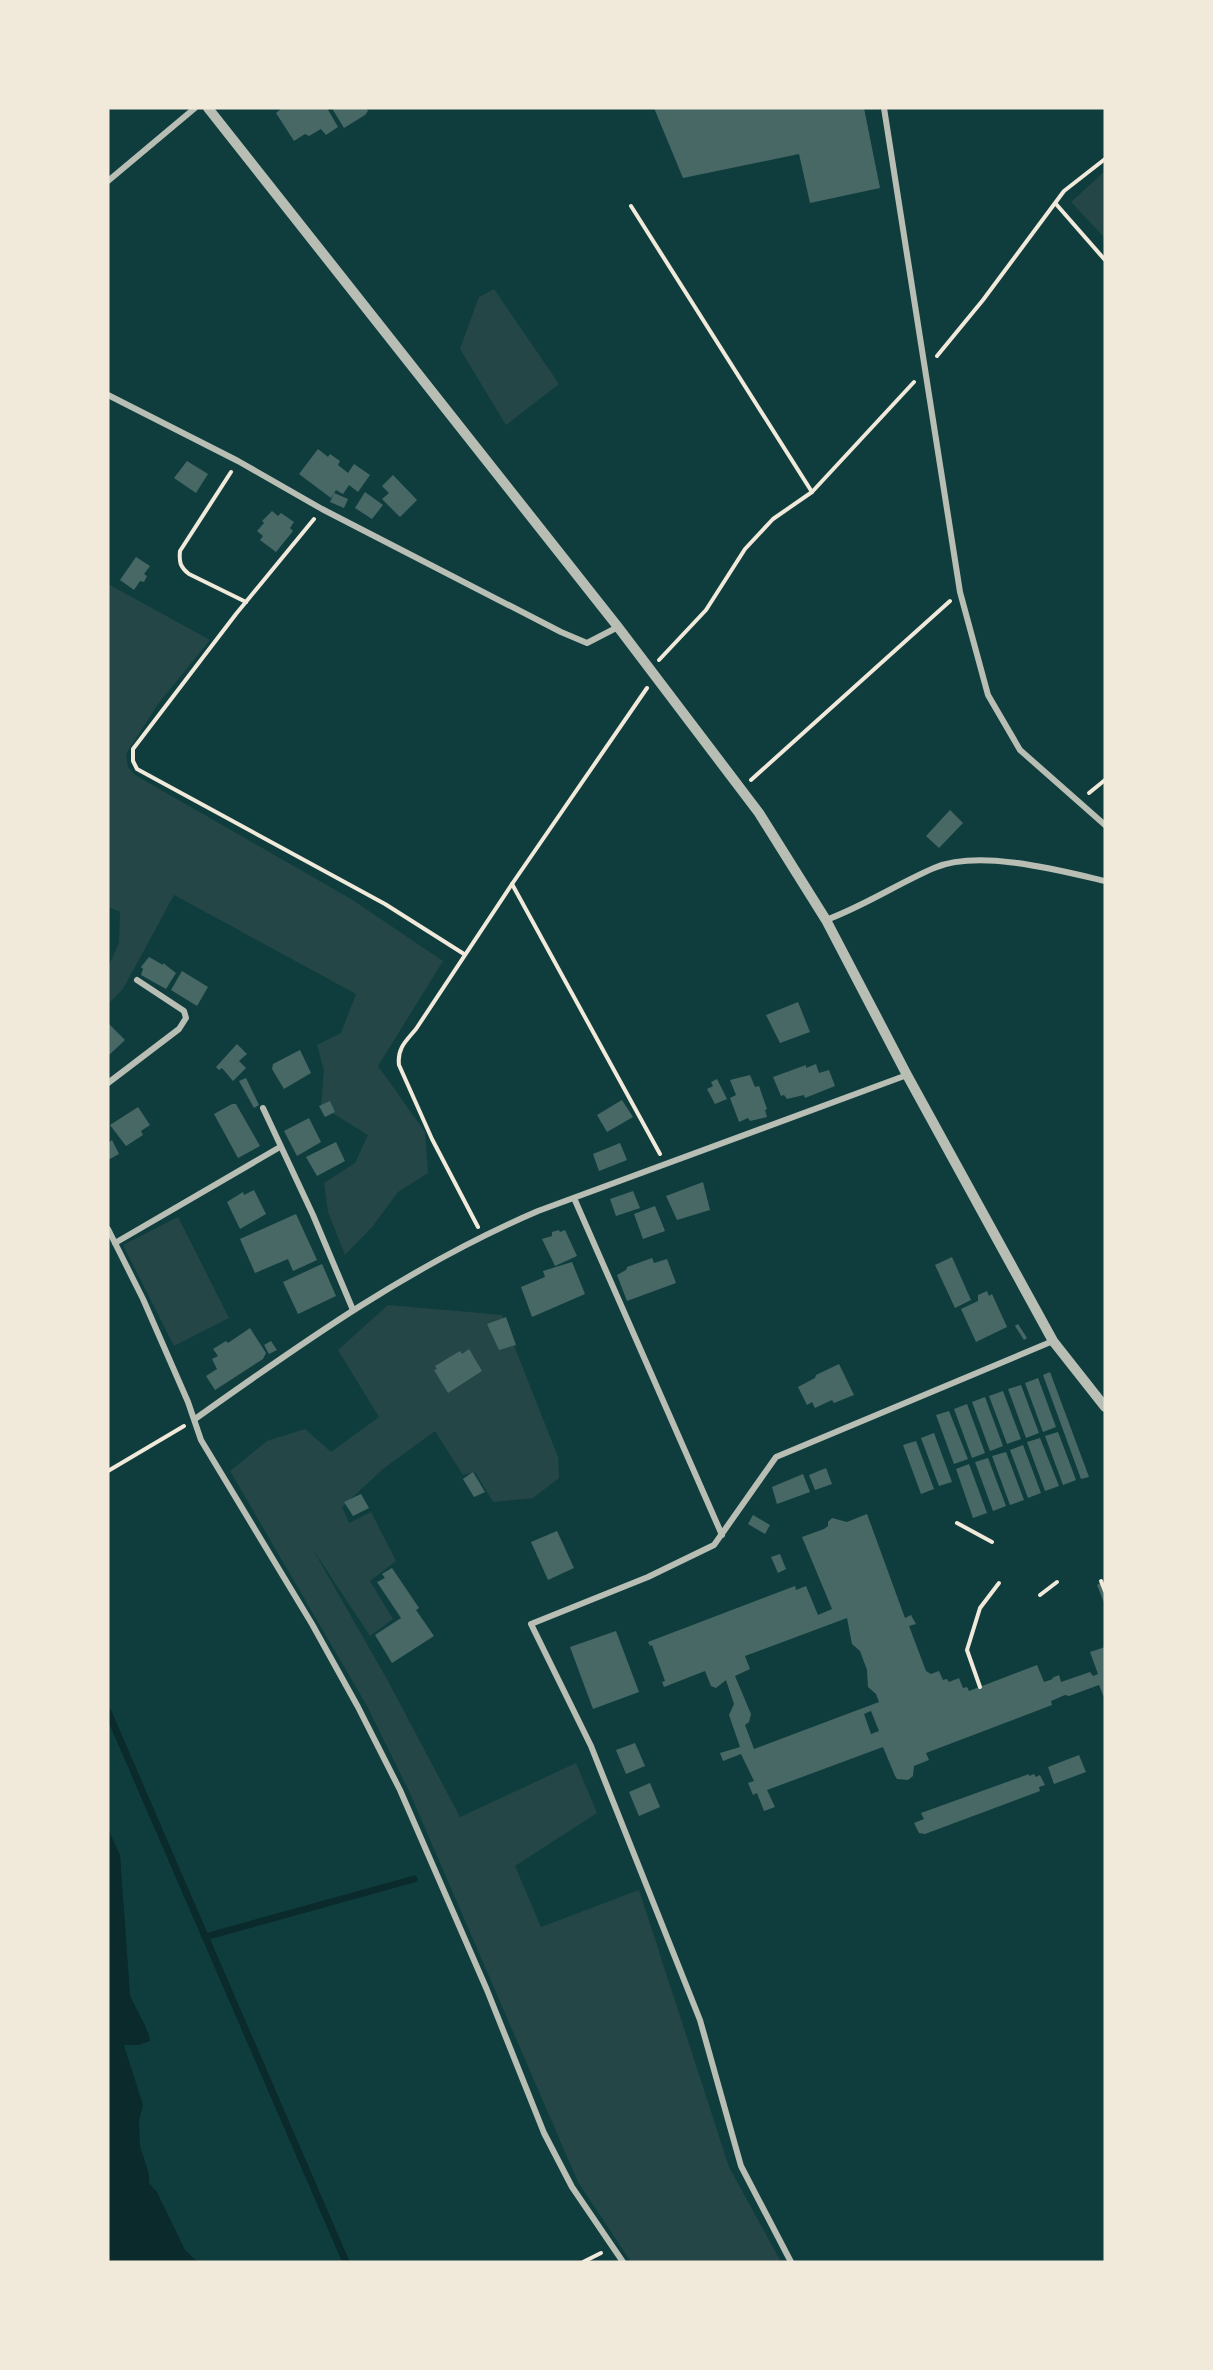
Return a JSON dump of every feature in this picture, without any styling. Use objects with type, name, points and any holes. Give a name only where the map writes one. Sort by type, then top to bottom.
[{"type":"street","points":[[108,181],[195,108]]},
{"type":"street","points":[[208,108],[653,672],[741,789],[791,861],[826,920],[1053,1341],[1105,1407]]},
{"type":"street","points":[[884,108],[960,592],[988,695],[1000,720],[1020,750],[1105,825]]},
{"type":"street","points":[[108,395],[238,461],[322,509],[561,632],[587,643],[618,627]]},
{"type":"street","points":[[826,920],[934,868],[967,860],[1001,862],[1105,881]]},
{"type":"street","points":[[108,1083],[179,1029],[186,1018],[184,1011],[137,980]]},
{"type":"street","points":[[195,1419],[307,1339],[420,1268],[483,1235],[574,1198],[908,1075]]},
{"type":"street","points":[[263,1108],[308,1204],[353,1310]]},
{"type":"street","points":[[115,1243],[280,1147]]},
{"type":"street","points":[[574,1198],[722,1535]]},
{"type":"street","points":[[108,1229],[143,1299],[195,1419],[201,1440],[312,1624],[400,1790],[487,1990],[544,2133],[572,2187],[623,2262]]},
{"type":"street","points":[[790,2262],[741,2166],[700,2020],[591,1746],[531,1624],[648,1577],[714,1545],[776,1457],[1053,1341]]},
{"type":"path","points":[[483,1235],[432,1139],[399,1065],[398,1055],[401,1046],[416,1029],[653,672],[706,610],[745,549],[773,519],[812,492],[880,421],[983,300],[1064,191],[1105,159]]},
{"type":"path","points":[[1056,204],[1105,260]]},
{"type":"path","points":[[631,206],[812,492]]},
{"type":"path","points":[[238,461],[180,551],[179,561],[189,574],[246,603]]},
{"type":"path","points":[[322,509],[133,749],[133,761],[137,770],[386,904],[465,954]]},
{"type":"path","points":[[741,789],[960,592]]},
{"type":"path","points":[[1079,802],[1105,780]]},
{"type":"path","points":[[512,884],[659,1150],[665,1166]]},
{"type":"path","points":[[108,1471],[195,1419]]},
{"type":"path","points":[[957,1523],[992,1542]]},
{"type":"path","points":[[1101,1581],[1105,1591]]},
{"type":"path","points":[[1040,1595],[1057,1582]]},
{"type":"path","points":[[980,1686],[967,1650],[980,1608],[999,1583]]},
{"type":"path","points":[[583,2262],[612,2247]]},
{"type":"shaded area","points":[[1105,171],[1105,238],[1071,202]]},
{"type":"shaded area","points":[[494,289],[559,384],[506,425],[460,349],[479,297]]},
{"type":"shaded area","points":[[108,584],[210,640],[158,704],[126,754],[128,767],[135,775],[351,899],[443,961],[378,1066],[425,1132],[428,1173],[398,1192],[373,1226],[345,1255],[328,1212],[324,1183],[355,1163],[368,1135],[321,1106],[324,1070],[317,1045],[341,1033],[356,994],[174,895],[123,989],[108,1004],[108,967],[119,943],[120,912],[108,907]]},
{"type":"shaded area","points":[[178,1217],[229,1318],[174,1346],[123,1245]]},
{"type":"shaded area","points":[[388,1305],[502,1315],[558,1457],[559,1478],[533,1498],[493,1502],[475,1472],[463,1475],[435,1431],[383,1469],[342,1507],[349,1523],[371,1512],[396,1561],[370,1581],[393,1619],[370,1636],[312,1548],[388,1681],[460,1817],[576,1763],[597,1813],[515,1866],[541,1927],[639,1890],[729,2167],[781,2262],[631,2262],[578,2182],[409,1791],[367,1706],[230,1471],[267,1441],[305,1429],[331,1452],[379,1417],[338,1350]]},
{"type":"shaded area","points":[[108,1829],[120,1855],[130,1995],[148,2031],[150,2041],[139,2045],[124,2045],[143,2105],[139,2121],[140,2146],[149,2174],[149,2183],[157,2192],[185,2250],[198,2262],[108,2262]]},
{"type":"building","points":[[282,108],[327,108],[338,127],[326,135],[321,129],[309,136],[305,134],[294,141],[276,113]]},
{"type":"building","points":[[336,108],[366,108],[368,111],[344,128],[333,110]]},
{"type":"building","points":[[654,108],[864,108],[880,188],[810,203],[799,154],[683,178]]},
{"type":"building","points":[[318,449],[328,457],[330,454],[340,461],[338,465],[348,473],[354,464],[370,475],[358,492],[349,485],[343,494],[336,490],[331,498],[299,474]]},
{"type":"building","points":[[187,461],[208,474],[196,493],[174,478]]},
{"type":"building","points":[[393,475],[417,500],[400,517],[382,499],[389,493],[382,486]]},
{"type":"building","points":[[365,492],[383,505],[372,519],[355,508]]},
{"type":"building","points":[[334,493],[348,499],[344,508],[330,502]]},
{"type":"building","points":[[272,511],[278,516],[281,513],[294,522],[290,528],[293,531],[276,552],[260,540],[263,536],[257,531],[264,523],[262,521]]},
{"type":"building","points":[[136,557],[150,566],[144,574],[147,576],[144,582],[140,581],[134,590],[120,580]]},
{"type":"building","points":[[950,810],[963,823],[939,848],[926,836]]},
{"type":"building","points":[[149,957],[163,965],[163,963],[176,973],[166,989],[141,975],[143,969],[141,967]]},
{"type":"building","points":[[182,971],[208,987],[197,1006],[171,990]]},
{"type":"building","points":[[798,1002],[810,1032],[780,1043],[766,1015]]},
{"type":"building","points":[[108,1023],[125,1040],[108,1056]]},
{"type":"building","points":[[237,1044],[247,1054],[239,1061],[246,1068],[233,1081],[222,1068],[219,1070],[216,1067]]},
{"type":"building","points":[[300,1050],[311,1073],[284,1089],[272,1069],[273,1064]]},
{"type":"building","points":[[816,1064],[819,1073],[829,1070],[835,1086],[805,1098],[804,1095],[787,1099],[784,1095],[781,1096],[773,1077],[806,1065],[806,1068]]},
{"type":"building","points":[[750,1075],[755,1087],[759,1086],[767,1109],[765,1110],[767,1117],[750,1121],[748,1118],[739,1122],[730,1098],[736,1095],[730,1080]]},
{"type":"building","points":[[246,1078],[259,1105],[254,1108],[239,1081]]},
{"type":"building","points":[[717,1079],[727,1099],[715,1104],[707,1089],[713,1086],[711,1082]]},
{"type":"building","points":[[622,1100],[633,1117],[607,1132],[597,1115]]},
{"type":"building","points":[[330,1101],[335,1112],[325,1117],[319,1106]]},
{"type":"building","points":[[236,1104],[260,1146],[238,1158],[214,1114]]},
{"type":"building","points":[[138,1107],[150,1125],[141,1131],[143,1135],[126,1146],[110,1125]]},
{"type":"building","points":[[309,1118],[321,1142],[297,1156],[284,1131]]},
{"type":"building","points":[[112,1140],[119,1154],[108,1160],[108,1143]]},
{"type":"building","points":[[336,1142],[345,1161],[317,1176],[306,1157]]},
{"type":"building","points":[[620,1143],[627,1160],[599,1171],[593,1154]]},
{"type":"building","points":[[703,1182],[710,1210],[677,1220],[666,1196]]},
{"type":"building","points":[[254,1190],[266,1214],[240,1229],[227,1202],[243,1192],[244,1195]]},
{"type":"building","points":[[633,1191],[640,1208],[616,1216],[610,1199]]},
{"type":"building","points":[[655,1206],[665,1231],[643,1239],[634,1214]]},
{"type":"building","points":[[296,1214],[317,1260],[293,1271],[288,1259],[255,1273],[240,1239]]},
{"type":"building","points":[[559,1230],[560,1232],[565,1230],[577,1256],[555,1266],[542,1239],[552,1236],[552,1232]]},
{"type":"building","points":[[952,1257],[971,1300],[955,1308],[935,1265]]},
{"type":"building","points":[[652,1258],[654,1263],[667,1259],[676,1283],[627,1301],[617,1275],[627,1267]]},
{"type":"building","points":[[572,1262],[585,1294],[532,1317],[521,1287],[545,1277],[543,1271]]},
{"type":"building","points":[[322,1264],[336,1296],[298,1314],[283,1282]]},
{"type":"building","points":[[987,1291],[989,1296],[992,1294],[1007,1327],[976,1342],[961,1309],[978,1301],[978,1295]]},
{"type":"building","points":[[506,1317],[516,1345],[499,1350],[487,1324]]},
{"type":"building","points":[[1018,1324],[1027,1338],[1024,1340],[1015,1326]]},
{"type":"building","points":[[250,1328],[266,1353],[263,1359],[215,1390],[206,1376],[217,1369],[212,1359],[218,1356],[213,1349],[226,1341],[228,1343]]},
{"type":"building","points":[[271,1341],[277,1350],[269,1354],[264,1345]]},
{"type":"building","points":[[469,1349],[482,1371],[448,1393],[434,1370],[437,1369],[435,1366],[460,1351],[462,1354]]},
{"type":"building","points":[[839,1364],[854,1395],[834,1403],[832,1400],[815,1408],[812,1402],[807,1405],[798,1387]]},
{"type":"building","points":[[1050,1372],[1089,1477],[1081,1479],[1043,1375]]},
{"type":"building","points":[[1038,1378],[1056,1427],[1043,1432],[1025,1383]]},
{"type":"building","points":[[1021,1385],[1039,1433],[1026,1438],[1008,1389]]},
{"type":"building","points":[[1003,1391],[1021,1439],[1007,1444],[989,1396]]},
{"type":"building","points":[[985,1397],[1003,1446],[990,1451],[972,1402]]},
{"type":"building","points":[[967,1404],[985,1453],[972,1458],[954,1409]]},
{"type":"building","points":[[949,1411],[968,1459],[954,1464],[936,1415]]},
{"type":"building","points":[[1058,1432],[1076,1480],[1063,1485],[1045,1436]]},
{"type":"building","points":[[934,1433],[952,1482],[939,1486],[921,1438]]},
{"type":"building","points":[[1040,1438],[1059,1486],[1045,1491],[1027,1442]]},
{"type":"building","points":[[916,1441],[934,1489],[921,1494],[903,1445]]},
{"type":"building","points":[[1023,1445],[1041,1493],[1028,1498],[1010,1450]]},
{"type":"building","points":[[1006,1452],[1024,1500],[1010,1505],[992,1456]]},
{"type":"building","points":[[988,1458],[1006,1506],[993,1511],[975,1462]]},
{"type":"building","points":[[969,1464],[987,1513],[973,1518],[956,1469]]},
{"type":"building","points":[[826,1468],[832,1484],[815,1490],[809,1475]]},
{"type":"building","points":[[473,1472],[485,1492],[474,1497],[463,1479]]},
{"type":"building","points":[[803,1474],[810,1492],[777,1504],[772,1487]]},
{"type":"building","points":[[361,1494],[369,1508],[353,1516],[344,1502]]},
{"type":"building","points":[[867,1514],[905,1618],[911,1615],[916,1624],[909,1626],[926,1671],[931,1674],[939,1671],[943,1680],[947,1679],[949,1682],[959,1678],[963,1688],[967,1687],[969,1691],[1037,1665],[1044,1682],[1059,1675],[1061,1682],[1090,1672],[1093,1676],[1098,1674],[1090,1652],[1105,1647],[1105,1700],[1099,1685],[1069,1696],[1065,1695],[1051,1701],[1052,1705],[926,1753],[929,1760],[914,1766],[913,1776],[908,1780],[897,1779],[883,1747],[767,1790],[775,1807],[764,1811],[757,1793],[753,1795],[748,1783],[754,1781],[741,1754],[723,1761],[720,1753],[740,1747],[729,1715],[734,1704],[726,1680],[716,1688],[711,1686],[705,1671],[664,1687],[662,1682],[665,1681],[652,1645],[650,1646],[648,1642],[795,1586],[796,1590],[806,1586],[818,1615],[832,1609],[802,1537],[824,1529],[832,1518],[847,1522]],"holes":[[[847,1618],[852,1644],[860,1651],[867,1670],[868,1687],[876,1694],[879,1702],[754,1749],[745,1725],[749,1722],[751,1714],[735,1676],[750,1669],[745,1656]],[[871,1711],[879,1731],[871,1734],[864,1714]]]},
{"type":"building","points":[[753,1515],[770,1525],[765,1534],[748,1524]]},
{"type":"building","points":[[557,1531],[574,1568],[548,1580],[531,1542]]},
{"type":"building","points":[[780,1554],[786,1569],[778,1573],[771,1557]]},
{"type":"building","points":[[392,1568],[419,1608],[416,1610],[434,1636],[392,1663],[375,1635],[401,1618],[377,1582],[385,1578],[382,1574]]},
{"type":"building","points":[[1105,1581],[1105,1605],[1097,1585]]},
{"type":"building","points":[[616,1631],[639,1692],[593,1709],[570,1647]]},
{"type":"building","points":[[635,1743],[645,1766],[626,1774],[616,1750]]},
{"type":"building","points":[[1079,1755],[1086,1772],[1054,1784],[1048,1767]]},
{"type":"building","points":[[1029,1774],[1029,1776],[1034,1774],[1036,1777],[1040,1775],[1045,1785],[1039,1787],[1040,1791],[925,1834],[919,1833],[914,1823],[924,1819],[921,1813]]},
{"type":"building","points":[[650,1783],[660,1807],[639,1816],[629,1792]]},
{"type":"waterway","points":[[108,1712],[346,2262]]},
{"type":"waterway","points":[[205,1937],[414,1879]]}]
